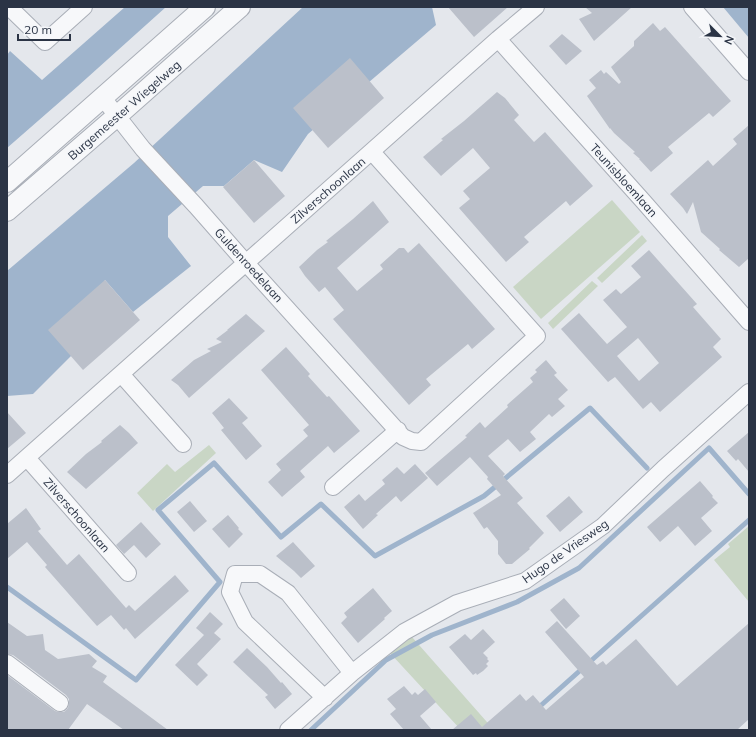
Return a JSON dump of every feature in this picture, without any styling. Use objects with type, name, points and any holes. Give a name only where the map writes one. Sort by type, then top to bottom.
[{"type":"street","points":[[9,7],[45,42],[84,7]]},
{"type":"street","name":"Burgemeester Wiegelweg","points":[[7,182],[205,7]]},
{"type":"street","name":"Burgemeester Wiegelweg","points":[[7,211],[240,7]]},
{"type":"street","name":"Zilverschoonlaan","points":[[7,475],[498,39],[536,7]]},
{"type":"street","points":[[692,7],[749,72]]},
{"type":"street","name":"Teunisbloemlaan","points":[[498,39],[749,322]]},
{"type":"street","name":"Guldenroedelaan","points":[[103,98],[143,149],[403,437],[412,441],[421,442],[537,336],[372,152]]},
{"type":"street","points":[[121,374],[183,444]]},
{"type":"street","name":"Hugo de Vriesweg","points":[[288,730],[352,673],[404,632],[457,603],[525,581],[603,526],[663,469],[749,392]]},
{"type":"street","points":[[333,487],[398,430]]},
{"type":"street","name":"Zilverschoonlaan","points":[[27,458],[128,573]]},
{"type":"street","points":[[325,698],[245,622],[230,592],[235,574],[260,574],[288,593],[352,673]]},
{"type":"street","points":[[7,663],[60,703]]},
{"type":"green space","points":[[612,200],[640,232],[541,319],[513,287]]},
{"type":"green space","points":[[642,235],[647,241],[602,283],[597,278]]},
{"type":"green space","points":[[592,281],[598,286],[553,329],[548,323]]},
{"type":"green space","points":[[209,445],[216,453],[153,511],[137,493],[167,464],[175,472]]},
{"type":"green space","points":[[749,526],[749,602],[714,560],[730,547],[728,544]]},
{"type":"green space","points":[[412,637],[494,730],[461,730],[390,653]]},
{"type":"water","points":[[125,7],[166,7],[7,148],[7,55],[10,51],[42,80]]},
{"type":"water","points":[[303,7],[432,7],[436,25],[308,134],[282,172],[254,160],[224,186],[203,186],[168,216],[168,237],[191,266],[133,312],[105,280],[71,356],[33,394],[7,396],[7,271],[134,163]]},
{"type":"water","points":[[723,7],[749,7],[749,38]]},
{"type":"building","points":[[448,7],[508,7],[474,37]]},
{"type":"building","points":[[585,7],[632,7],[594,41],[579,19],[592,13]]},
{"type":"building","points":[[653,23],[660,31],[665,27],[731,101],[713,117],[709,113],[668,147],[673,153],[651,172],[633,153],[635,152],[610,129],[587,96],[596,88],[589,80],[601,70],[604,74],[606,72],[619,84],[621,82],[611,67],[634,46],[634,41]]},
{"type":"building","points":[[562,34],[582,51],[566,65],[549,46]]},
{"type":"building","points":[[350,58],[384,98],[328,148],[293,108]]},
{"type":"building","points":[[497,92],[505,98],[519,115],[514,120],[534,142],[545,132],[593,186],[570,206],[566,201],[524,237],[529,242],[506,262],[459,208],[470,199],[463,191],[490,168],[473,148],[441,176],[423,157],[443,140],[441,139]]},
{"type":"building","points":[[749,125],[749,258],[739,267],[701,232],[693,202],[687,214],[670,194],[708,160],[713,166],[737,144],[733,139]]},
{"type":"building","points":[[254,160],[285,196],[254,223],[223,187]]},
{"type":"building","points":[[373,201],[389,222],[337,268],[357,291],[383,269],[380,265],[399,248],[404,248],[408,253],[419,243],[495,329],[472,349],[468,344],[426,379],[431,385],[409,405],[333,319],[344,310],[325,287],[319,292],[299,267],[328,242],[326,241]]},
{"type":"building","points":[[649,250],[697,304],[693,307],[721,339],[713,347],[722,357],[660,412],[651,402],[643,409],[615,377],[608,382],[561,329],[579,313],[607,344],[627,327],[603,300],[616,289],[621,294],[641,277],[631,266]],"holes":[[[638,338],[659,363],[639,381],[617,356]]]},
{"type":"building","points":[[105,280],[140,320],[83,370],[48,330]]},
{"type":"building","points":[[246,314],[265,331],[189,398],[178,385],[171,380],[194,360],[211,351],[207,349],[222,342],[216,339]]},
{"type":"building","points":[[286,347],[310,374],[308,376],[327,397],[329,396],[360,431],[334,453],[328,446],[300,471],[305,477],[282,497],[268,482],[281,470],[276,464],[308,436],[303,430],[309,425],[261,370]]},
{"type":"building","points":[[546,360],[557,373],[554,375],[568,390],[558,399],[565,406],[552,417],[549,414],[530,432],[536,439],[520,452],[508,439],[488,456],[505,474],[503,476],[523,498],[517,503],[544,533],[529,548],[530,549],[512,564],[506,564],[498,554],[498,541],[487,527],[484,529],[473,513],[501,495],[487,479],[488,477],[470,457],[437,486],[425,473],[467,437],[465,436],[480,422],[485,428],[508,407],[507,405],[533,382],[530,378],[537,372],[535,370]]},
{"type":"building","points":[[229,398],[248,418],[242,423],[262,446],[246,460],[221,430],[224,428],[212,413]]},
{"type":"building","points":[[7,412],[26,433],[7,449]]},
{"type":"building","points":[[120,425],[138,443],[86,489],[67,472]]},
{"type":"building","points":[[749,432],[749,472],[738,459],[736,461],[727,451]]},
{"type":"building","points":[[415,464],[428,478],[401,502],[396,496],[376,514],[378,515],[363,529],[344,507],[359,494],[365,501],[385,484],[382,480],[397,467],[404,474]]},
{"type":"building","points":[[700,481],[718,503],[701,518],[712,531],[695,546],[678,526],[660,542],[647,527]]},
{"type":"building","points":[[569,496],[583,512],[560,532],[546,516]]},
{"type":"building","points":[[190,501],[207,521],[194,532],[177,512]]},
{"type":"building","points":[[26,508],[41,529],[38,531],[67,565],[79,554],[126,608],[129,605],[135,611],[175,575],[189,591],[135,639],[126,628],[124,630],[111,615],[97,626],[45,567],[47,565],[27,542],[7,559],[7,524]]},
{"type":"building","points":[[228,515],[243,534],[229,548],[212,529]]},
{"type":"building","points":[[141,522],[161,544],[146,558],[134,545],[124,554],[116,545]]},
{"type":"building","points":[[293,542],[315,566],[301,578],[276,556]]},
{"type":"building","points":[[373,588],[392,611],[358,643],[341,623],[347,617],[344,613]]},
{"type":"building","points":[[564,598],[580,616],[566,629],[550,610]]},
{"type":"building","points":[[210,612],[223,624],[214,633],[221,639],[197,664],[208,675],[197,686],[175,665],[204,635],[196,628]]},
{"type":"building","points":[[557,621],[597,665],[603,661],[606,665],[636,639],[677,686],[749,623],[749,719],[737,730],[452,730],[471,714],[482,727],[520,694],[526,701],[533,695],[546,710],[584,677],[545,632]]},
{"type":"building","points":[[7,622],[27,636],[43,634],[45,650],[58,659],[89,654],[97,661],[92,667],[107,676],[103,682],[168,730],[124,730],[87,704],[68,730],[7,730],[7,675],[55,711],[64,712],[68,708],[69,699],[66,695],[13,655],[7,654]]},
{"type":"building","points":[[483,629],[495,642],[483,653],[488,658],[487,659],[489,661],[486,664],[488,666],[477,675],[476,673],[473,675],[449,647],[465,634],[471,640]]},
{"type":"building","points":[[247,648],[281,683],[282,682],[292,694],[275,709],[265,697],[268,695],[233,662]]},
{"type":"building","points":[[404,686],[412,695],[415,692],[418,695],[425,689],[436,702],[420,716],[432,730],[404,730],[390,714],[396,709],[387,699]]},
{"type":"waterway","points":[[7,587],[136,680],[220,582],[158,510],[214,463],[281,537],[321,504],[375,556],[484,496],[590,408],[647,468]]},
{"type":"waterway","points":[[311,730],[386,660],[432,635],[517,602],[579,568],[709,448],[749,494]]},
{"type":"waterway","points":[[538,708],[749,520]]}]
